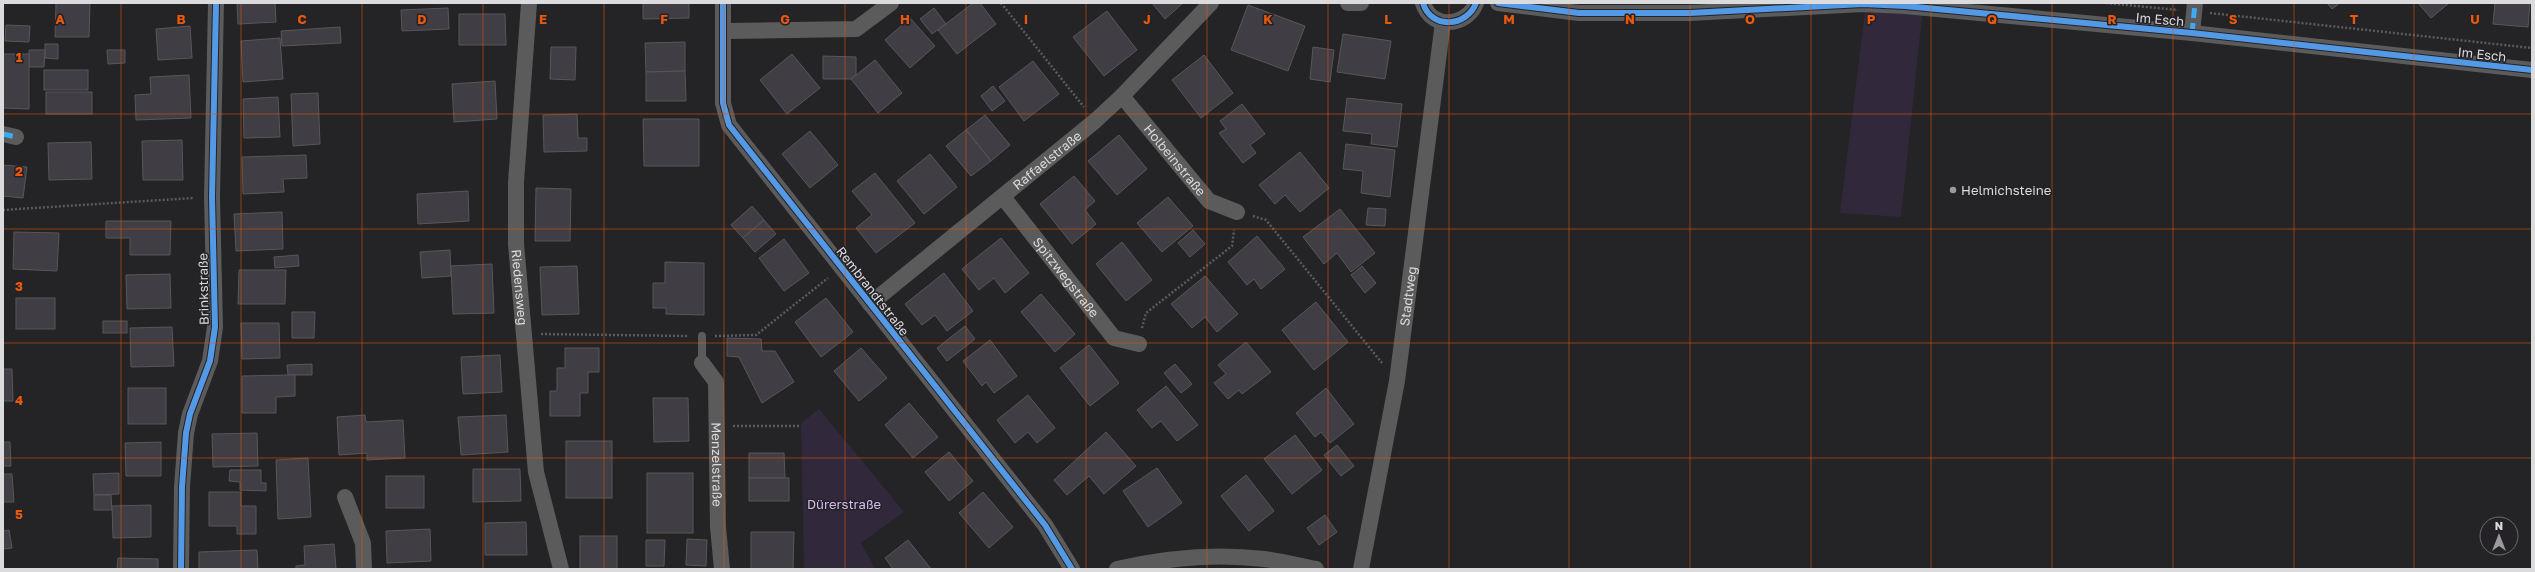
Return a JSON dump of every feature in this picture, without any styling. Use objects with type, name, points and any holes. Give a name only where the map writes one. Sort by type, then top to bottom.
[{"type":"street","name":"Brinkstraße","points":[[181,569],[182,487],[186,433],[190,414],[210,362],[215,327],[212,197],[216,3]]},
{"type":"street","name":"Riedensweg","points":[[529,3],[516,182],[516,244],[536,472],[561,569]]},
{"type":"street","name":"Rembrandtstraße","points":[[723,3],[724,104],[729,125],[1045,525],[1072,569]]},
{"type":"street","points":[[724,31],[856,29],[891,3]]},
{"type":"street","name":"Raffaelstraße","points":[[870,304],[1095,121],[1122,96],[1211,3]]},
{"type":"street","points":[[1348,3],[1361,3]]},
{"type":"street","points":[[1423,3],[1429,14],[1443,22],[1461,20],[1468,16],[1476,3]]},
{"type":"street","name":"Im Esch","points":[[1498,3],[1579,13],[1690,13],[1863,4],[2192,32],[2532,70]]},
{"type":"street","points":[[2192,32],[2194,7]]},
{"type":"street","name":"Stadtweg","points":[[1361,569],[1397,381],[1443,22]]},
{"type":"street","name":"Holbeinstraße","points":[[1122,96],[1209,201],[1237,212]]},
{"type":"street","name":"Spitzwegstraße","points":[[1003,196],[1114,338],[1139,344]]},
{"type":"street","name":"Menzelstraße","points":[[702,363],[716,382],[718,527],[722,569]]},
{"type":"street","points":[[345,497],[364,543],[364,569]]},
{"type":"street","points":[[1117,569],[1141,564],[1202,556],[1264,559],[1316,569]]},
{"type":"lane","points":[[702,336],[702,363]]},
{"type":"path","points":[[1001,3],[1095,121]]},
{"type":"path","points":[[2106,3],[2194,7],[2532,48]]},
{"type":"path","points":[[3,210],[212,197]]},
{"type":"path","points":[[1139,344],[1146,313],[1232,246],[1237,212],[1266,220],[1397,381]]},
{"type":"path","points":[[524,334],[702,336],[756,335],[841,268]]},
{"type":"path","points":[[717,426],[801,426]]},
{"type":"green space","points":[[1923,7],[1901,217],[1840,213],[1865,12]]},
{"type":"green space","name":"Dürerstraße","points":[[819,409],[904,512],[861,543],[875,569],[804,569],[801,423]]},
{"type":"building","points":[[56,3],[90,3],[89,37],[55,37]]},
{"type":"building","points":[[237,3],[275,3],[276,22],[238,24]]},
{"type":"building","points":[[643,3],[689,3],[689,18],[643,19]]},
{"type":"building","points":[[973,3],[980,3],[996,24],[957,54],[938,30]]},
{"type":"building","points":[[1152,3],[1183,3],[1165,19]]},
{"type":"building","points":[[2327,3],[2340,3],[2332,9]]},
{"type":"building","points":[[2418,3],[2449,3],[2431,18]]},
{"type":"building","points":[[2495,3],[2530,3],[2528,27],[2493,24]]},
{"type":"building","points":[[1248,5],[1305,26],[1288,71],[1231,50]]},
{"type":"building","points":[[448,8],[449,29],[402,31],[401,10]]},
{"type":"building","points":[[934,8],[946,24],[932,34],[920,19]]},
{"type":"building","points":[[1107,11],[1137,50],[1104,76],[1073,37]]},
{"type":"building","points":[[459,14],[505,14],[506,45],[459,45]]},
{"type":"building","points":[[910,18],[935,46],[910,68],[885,40]]},
{"type":"building","points":[[6,25],[30,26],[29,42],[5,41]]},
{"type":"building","points":[[190,26],[192,58],[158,60],[156,29]]},
{"type":"building","points":[[340,27],[341,43],[282,46],[281,31]]},
{"type":"building","points":[[1343,34],[1391,41],[1385,79],[1337,72]]},
{"type":"building","points":[[280,38],[283,79],[243,82],[241,41]]},
{"type":"building","points":[[685,42],[685,71],[646,72],[645,43]]},
{"type":"building","points":[[45,44],[58,44],[58,59],[45,58]]},
{"type":"building","points":[[551,47],[576,47],[575,80],[550,79]]},
{"type":"building","points":[[1313,47],[1334,50],[1330,82],[1310,79]]},
{"type":"building","points":[[29,50],[45,50],[44,67],[29,67]]},
{"type":"building","points":[[107,50],[125,50],[125,63],[108,64]]},
{"type":"building","points":[[3,54],[29,54],[29,109],[3,108]]},
{"type":"building","points":[[792,54],[820,88],[787,114],[760,80]]},
{"type":"building","points":[[1204,55],[1233,93],[1201,118],[1172,80]]},
{"type":"building","points":[[823,56],[856,57],[856,75],[851,79],[823,79]]},
{"type":"building","points":[[875,60],[902,93],[878,113],[851,79]]},
{"type":"building","points":[[1033,61],[1059,94],[1024,121],[999,87]]},
{"type":"building","points":[[44,70],[88,70],[88,90],[44,90]]},
{"type":"building","points":[[685,71],[686,101],[646,101],[646,72]]},
{"type":"building","points":[[189,75],[191,118],[136,120],[135,95],[151,94],[150,77]]},
{"type":"building","points":[[495,81],[497,119],[454,122],[452,84]]},
{"type":"building","points":[[993,86],[1005,101],[992,111],[981,96]]},
{"type":"building","points":[[46,92],[92,92],[92,114],[46,114]]},
{"type":"building","points":[[318,93],[320,144],[293,146],[291,94]]},
{"type":"building","points":[[278,97],[280,137],[244,138],[243,99]]},
{"type":"building","points":[[1347,98],[1402,104],[1397,147],[1371,144],[1372,134],[1343,131]]},
{"type":"building","points":[[1242,104],[1265,134],[1250,145],[1256,153],[1243,163],[1219,133],[1226,129],[1220,121]]},
{"type":"building","points":[[577,114],[578,138],[587,138],[587,151],[544,152],[543,115]]},
{"type":"building","points":[[985,115],[1010,145],[991,161],[966,130]]},
{"type":"building","points":[[643,119],[699,119],[699,166],[644,166]]},
{"type":"building","points":[[966,130],[991,161],[971,176],[946,146]]},
{"type":"building","points":[[810,131],[838,165],[810,188],[782,154]]},
{"type":"building","points":[[1119,135],[1147,169],[1117,195],[1088,161]]},
{"type":"building","points":[[182,140],[183,180],[143,180],[142,141]]},
{"type":"building","points":[[91,142],[92,179],[49,180],[48,143]]},
{"type":"building","points":[[1346,144],[1395,150],[1390,197],[1361,193],[1363,171],[1343,169]]},
{"type":"building","points":[[1300,152],[1329,188],[1300,212],[1285,195],[1275,204],[1259,185]]},
{"type":"building","points":[[930,154],[957,187],[924,214],[897,181]]},
{"type":"building","points":[[306,155],[307,178],[283,179],[284,192],[243,194],[242,157]]},
{"type":"building","points":[[3,165],[27,167],[23,198],[3,196]]},
{"type":"building","points":[[875,173],[915,223],[876,253],[856,228],[872,215],[852,191]]},
{"type":"building","points":[[1074,176],[1095,201],[1085,210],[1096,224],[1072,244],[1040,204]]},
{"type":"building","points":[[536,188],[571,189],[570,241],[535,241]]},
{"type":"building","points":[[468,191],[469,221],[418,224],[417,194]]},
{"type":"building","points":[[1168,197],[1193,226],[1162,252],[1137,223]]},
{"type":"building","points":[[752,206],[764,220],[743,238],[731,225]]},
{"type":"building","points":[[1368,208],[1386,209],[1385,226],[1366,225]]},
{"type":"building","points":[[1340,209],[1375,253],[1351,272],[1337,253],[1324,264],[1303,237]]},
{"type":"building","points":[[282,212],[283,249],[236,251],[234,214]]},
{"type":"building","points":[[764,220],[776,234],[755,252],[743,238]]},
{"type":"building","points":[[106,221],[171,221],[170,255],[130,255],[130,238],[106,238]]},
{"type":"building","points":[[1193,230],[1205,244],[1190,257],[1178,243]]},
{"type":"building","points":[[14,232],[59,233],[57,271],[13,269]]},
{"type":"building","points":[[1257,236],[1285,269],[1261,289],[1254,279],[1247,285],[1228,262]]},
{"type":"building","points":[[1001,238],[1029,273],[1005,293],[994,278],[979,290],[962,269]]},
{"type":"building","points":[[784,239],[809,273],[784,291],[759,258]]},
{"type":"building","points":[[1122,242],[1152,280],[1126,301],[1096,264]]},
{"type":"building","points":[[450,250],[451,276],[422,278],[420,252]]},
{"type":"building","points":[[298,255],[299,266],[275,268],[274,257]]},
{"type":"building","points":[[665,262],[704,263],[704,315],[666,314],[666,308],[653,308],[653,283],[665,283]]},
{"type":"building","points":[[492,264],[494,313],[453,314],[451,266]]},
{"type":"building","points":[[577,266],[579,314],[542,315],[540,267]]},
{"type":"building","points":[[1362,266],[1376,283],[1365,293],[1351,275]]},
{"type":"building","points":[[239,270],[286,270],[285,304],[238,304]]},
{"type":"building","points":[[944,273],[973,311],[947,331],[935,315],[922,325],[905,304]]},
{"type":"building","points":[[170,274],[171,308],[127,309],[126,275]]},
{"type":"building","points":[[1205,276],[1238,314],[1217,332],[1205,317],[1192,328],[1171,304]]},
{"type":"building","points":[[1041,294],[1075,334],[1055,352],[1021,312]]},
{"type":"building","points":[[16,298],[55,298],[55,329],[16,329]]},
{"type":"building","points":[[826,298],[853,332],[821,357],[795,322]]},
{"type":"building","points":[[1316,302],[1348,342],[1314,370],[1282,330]]},
{"type":"building","points":[[292,312],[315,312],[314,338],[292,338]]},
{"type":"building","points":[[103,321],[127,321],[127,333],[103,333]]},
{"type":"building","points":[[241,323],[279,323],[280,358],[242,359]]},
{"type":"building","points":[[965,326],[975,339],[947,361],[937,348]]},
{"type":"building","points":[[172,327],[174,366],[131,367],[130,328]]},
{"type":"building","points":[[727,338],[761,339],[762,351],[775,351],[794,382],[762,403],[739,357],[727,356]]},
{"type":"building","points":[[990,340],[1017,376],[994,393],[986,382],[982,386],[963,361]]},
{"type":"building","points":[[1246,342],[1271,372],[1242,394],[1239,390],[1228,399],[1214,383],[1226,374],[1218,365]]},
{"type":"building","points":[[1089,345],[1119,383],[1090,406],[1060,368]]},
{"type":"building","points":[[565,348],[599,348],[599,372],[588,372],[588,393],[580,393],[580,416],[550,416],[550,391],[557,391],[557,368],[565,368]]},
{"type":"building","points":[[861,348],[887,378],[859,401],[834,371]]},
{"type":"building","points":[[500,355],[502,392],[463,394],[461,357]]},
{"type":"building","points":[[312,364],[312,375],[288,375],[287,365]]},
{"type":"building","points":[[1175,364],[1192,384],[1181,393],[1164,373]]},
{"type":"building","points":[[3,369],[12,369],[13,401],[3,401]]},
{"type":"building","points":[[295,375],[295,396],[276,397],[276,413],[242,413],[242,376]]},
{"type":"building","points":[[1166,386],[1198,425],[1177,441],[1161,421],[1152,428],[1137,410]]},
{"type":"building","points":[[128,388],[166,388],[166,424],[128,424]]},
{"type":"building","points":[[1326,388],[1354,424],[1330,443],[1321,432],[1315,437],[1296,413]]},
{"type":"building","points":[[1028,395],[1055,428],[1037,443],[1028,432],[1015,443],[997,420]]},
{"type":"building","points":[[653,398],[688,398],[689,441],[654,442]]},
{"type":"building","points":[[909,403],[938,437],[913,458],[885,425]]},
{"type":"building","points":[[365,415],[366,422],[403,420],[405,458],[367,460],[367,453],[339,455],[337,417]]},
{"type":"building","points":[[506,415],[508,452],[461,455],[458,417]]},
{"type":"building","points":[[1106,432],[1136,466],[1104,494],[1089,476],[1067,495],[1054,480]]},
{"type":"building","points":[[257,433],[258,466],[213,467],[212,434]]},
{"type":"building","points":[[1295,435],[1322,470],[1292,494],[1264,459]]},
{"type":"building","points":[[566,441],[612,441],[612,498],[566,498]]},
{"type":"building","points":[[3,442],[10,442],[11,466],[3,466]]},
{"type":"building","points":[[161,442],[161,476],[126,476],[125,443]]},
{"type":"building","points":[[1337,445],[1354,466],[1341,476],[1324,455]]},
{"type":"building","points":[[949,452],[973,481],[949,501],[925,472]]},
{"type":"building","points":[[749,453],[784,453],[785,478],[749,478]]},
{"type":"building","points":[[308,458],[311,517],[278,519],[276,460]]},
{"type":"building","points":[[1157,468],[1182,503],[1148,527],[1123,491]]},
{"type":"building","points":[[473,469],[520,469],[521,501],[473,502]]},
{"type":"building","points":[[230,470],[261,470],[261,483],[266,483],[266,491],[240,490],[240,482],[229,481]]},
{"type":"building","points":[[119,473],[119,494],[94,495],[93,474]]},
{"type":"building","points":[[647,473],[693,473],[693,533],[647,533]]},
{"type":"building","points":[[3,474],[12,474],[14,502],[3,502]]},
{"type":"building","points":[[1246,475],[1274,511],[1249,531],[1221,496]]},
{"type":"building","points":[[386,476],[424,476],[424,508],[386,508]]},
{"type":"building","points":[[749,478],[789,478],[789,501],[749,501]]},
{"type":"building","points":[[209,492],[241,492],[241,506],[256,506],[256,534],[237,534],[237,526],[209,526]]},
{"type":"building","points":[[983,492],[1013,527],[989,548],[959,513]]},
{"type":"building","points":[[94,495],[111,495],[112,510],[94,510]]},
{"type":"building","points":[[151,505],[151,537],[113,538],[112,506]]},
{"type":"building","points":[[1325,515],[1337,532],[1319,545],[1307,528]]},
{"type":"building","points":[[526,522],[527,555],[485,555],[485,523]]},
{"type":"building","points":[[430,529],[431,561],[387,563],[386,531]]},
{"type":"building","points":[[9,530],[12,548],[3,549],[3,531]]},
{"type":"building","points":[[751,532],[794,532],[793,569],[751,569]]},
{"type":"building","points":[[580,536],[617,536],[617,569],[580,569]]},
{"type":"building","points":[[687,539],[707,540],[706,566],[686,565]]},
{"type":"building","points":[[646,540],[665,540],[664,566],[646,566]]},
{"type":"building","points":[[908,540],[931,569],[893,569],[885,558]]},
{"type":"building","points":[[334,544],[336,569],[296,569],[296,566],[305,565],[304,546]]},
{"type":"building","points":[[257,550],[258,569],[199,569],[199,552]]},
{"type":"building","points":[[118,558],[158,559],[158,569],[117,569]]},
{"type":"marked path","points":[[2192,33],[2195,3]]},
{"type":"marked path","points":[[3,134],[16,137]]},
{"type":"cycle path","points":[[181,569],[182,487],[186,433],[190,414],[210,361],[215,327],[212,197],[216,3]]},
{"type":"cycle path","points":[[723,3],[723,103],[729,125],[1045,525],[1072,569]]},
{"type":"cycle path","points":[[1423,3],[1427,12],[1433,18],[1449,22],[1457,21],[1465,17],[1476,3]]},
{"type":"cycle path","points":[[1498,3],[1579,13],[1690,13],[1863,4],[1905,6],[2192,33],[2532,70]]},
{"type":"place","name":"Helmichsteine","points":[[1953,190]]}]
